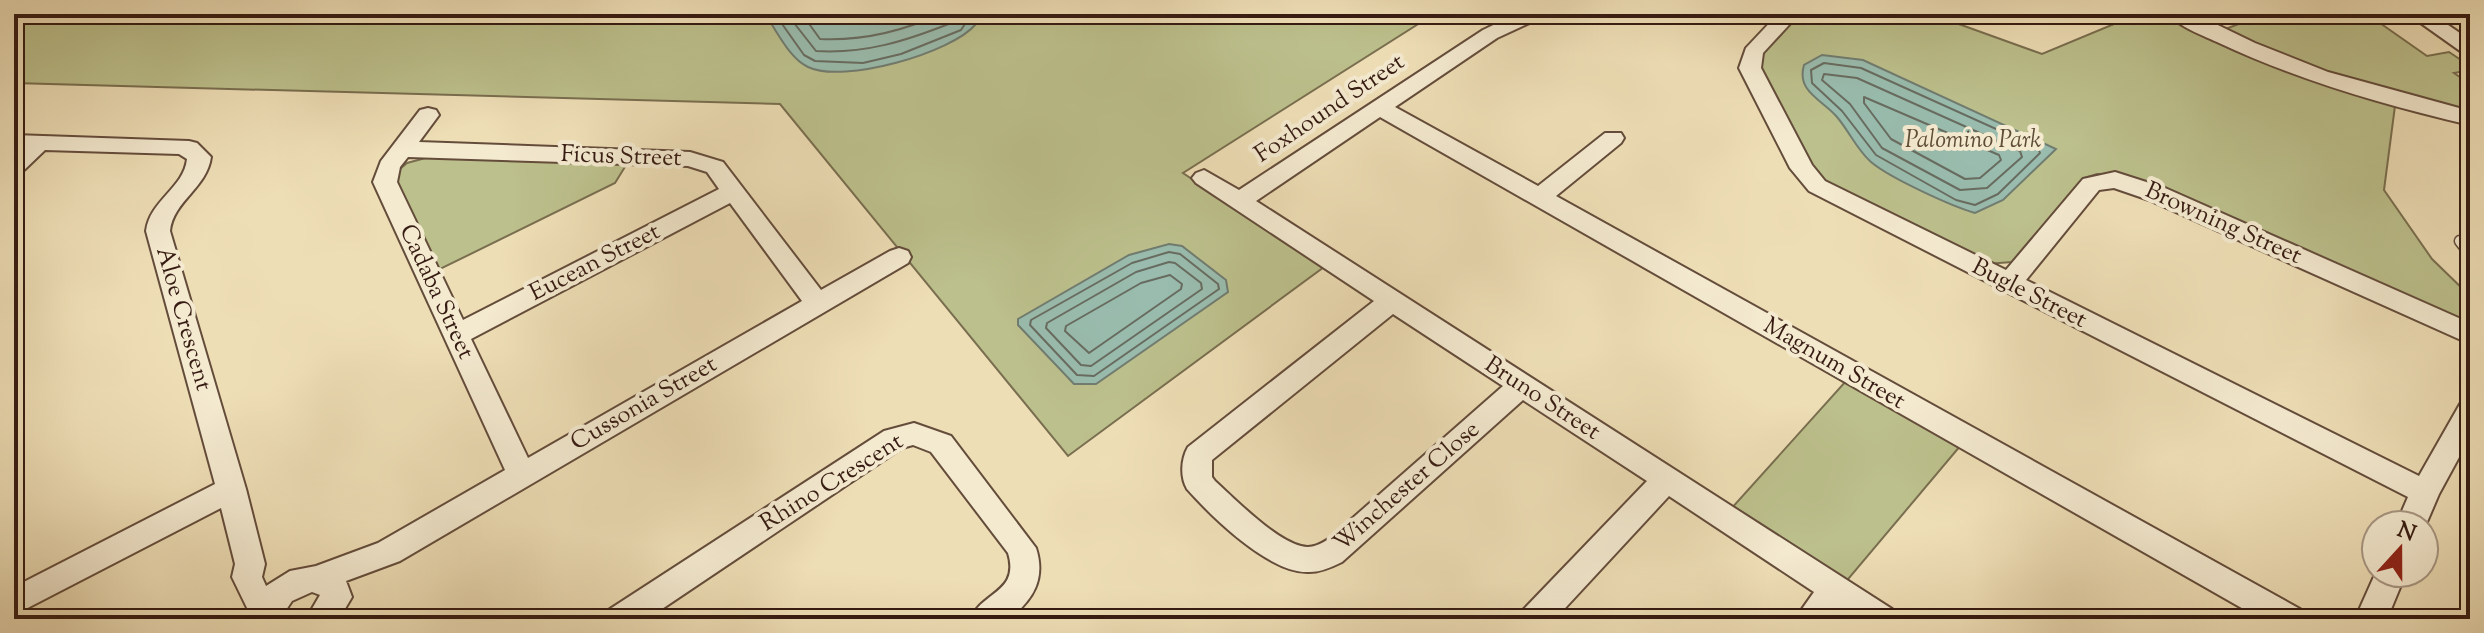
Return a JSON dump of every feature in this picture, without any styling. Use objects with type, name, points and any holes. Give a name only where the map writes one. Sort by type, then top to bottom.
[{"type":"street","name":"Foxhound Street","points":[[1239,201],[1490,34],[1533,14]]},
{"type":"street","name":"Bugle Street","points":[[1789,14],[1753,52],[1750,68],[1808,177],[1827,192],[2425,492]]},
{"type":"street","points":[[2010,14],[2036,14]]},
{"type":"street","points":[[2179,14],[2243,45],[2324,77],[2404,102],[2470,118]]},
{"type":"street","points":[[2418,14],[2470,49]]},
{"type":"street","name":"Magnum Street","points":[[1380,108],[2289,619]]},
{"type":"street","name":"Cadaba Street","points":[[428,115],[389,166],[385,182],[522,475]]},
{"type":"street","points":[[1540,197],[1613,138]]},
{"type":"street","points":[[14,167],[27,142]]},
{"type":"street","name":"Aloe Crescent","points":[[27,142],[179,147],[189,148],[199,157],[197,172],[159,216],[158,231],[231,489],[250,564],[247,577],[265,614]]},
{"type":"street","name":"Ficus Street","points":[[402,149],[699,160],[715,167],[817,303]]},
{"type":"street","name":"Bruno Street","points":[[1204,178],[1881,619]]},
{"type":"street","name":"Browning Street","points":[[2009,284],[2091,184],[2115,180],[2157,194],[2470,334]]},
{"type":"street","name":"Eucean Street","points":[[456,335],[734,191]]},
{"type":"street","name":"Cussonia Street","points":[[265,614],[274,597],[318,594],[899,257]]},
{"type":"street","name":"Winchester Close","points":[[1392,301],[1198,455],[1197,481],[1209,495],[1280,550],[1298,559],[1327,557],[1522,385]]},
{"type":"street","points":[[2418,509],[2470,412]]},
{"type":"street","name":"Rhino Crescent","points":[[621,619],[894,439],[914,434],[941,444],[1021,548],[1026,561],[1026,578],[1012,598],[986,619]]},
{"type":"street","points":[[1535,619],[1666,480]]},
{"type":"street","points":[[14,602],[231,489]]},
{"type":"street","points":[[250,564],[318,594]]},
{"type":"street","points":[[1811,619],[1835,589]]},
{"type":"street","points":[[2371,619],[2384,589]]},
{"type":"lane","points":[[2460,241],[2470,254]]},
{"type":"green space","points":[[14,14],[1434,14],[1183,173],[1324,267],[1068,456],[780,104],[14,83]]},
{"type":"green space","name":"Palomino Park","points":[[1798,14],[1931,14],[2042,54],[2138,14],[2166,14],[2210,36],[2395,106],[2384,190],[2432,259],[2470,296],[2470,326],[2115,174],[2084,178],[2012,262],[1986,264],[1838,191],[1817,175],[1760,73],[1758,58]]},
{"type":"green space","points":[[2264,14],[2367,14],[2427,56],[2449,52],[2470,66],[2470,70],[2454,73],[2470,84],[2470,111],[2323,71],[2223,30]]},
{"type":"green space","points":[[429,157],[628,162],[615,183],[436,271],[393,175],[407,163]]},
{"type":"green space","points":[[1846,381],[1961,445],[1844,584],[1730,510]]},
{"type":"water","points":[[765,14],[969,14],[976,24],[963,35],[922,55],[870,69],[824,71],[801,63],[784,44]]},
{"type":"water","points":[[1822,55],[1863,60],[2056,149],[2003,200],[1975,213],[1951,204],[1880,168],[1866,157],[1837,117],[1812,95],[1804,82],[1804,65]]},
{"type":"water","points":[[1169,244],[1182,246],[1226,280],[1228,292],[1096,384],[1074,384],[1018,325],[1018,319],[1129,255]]}]
